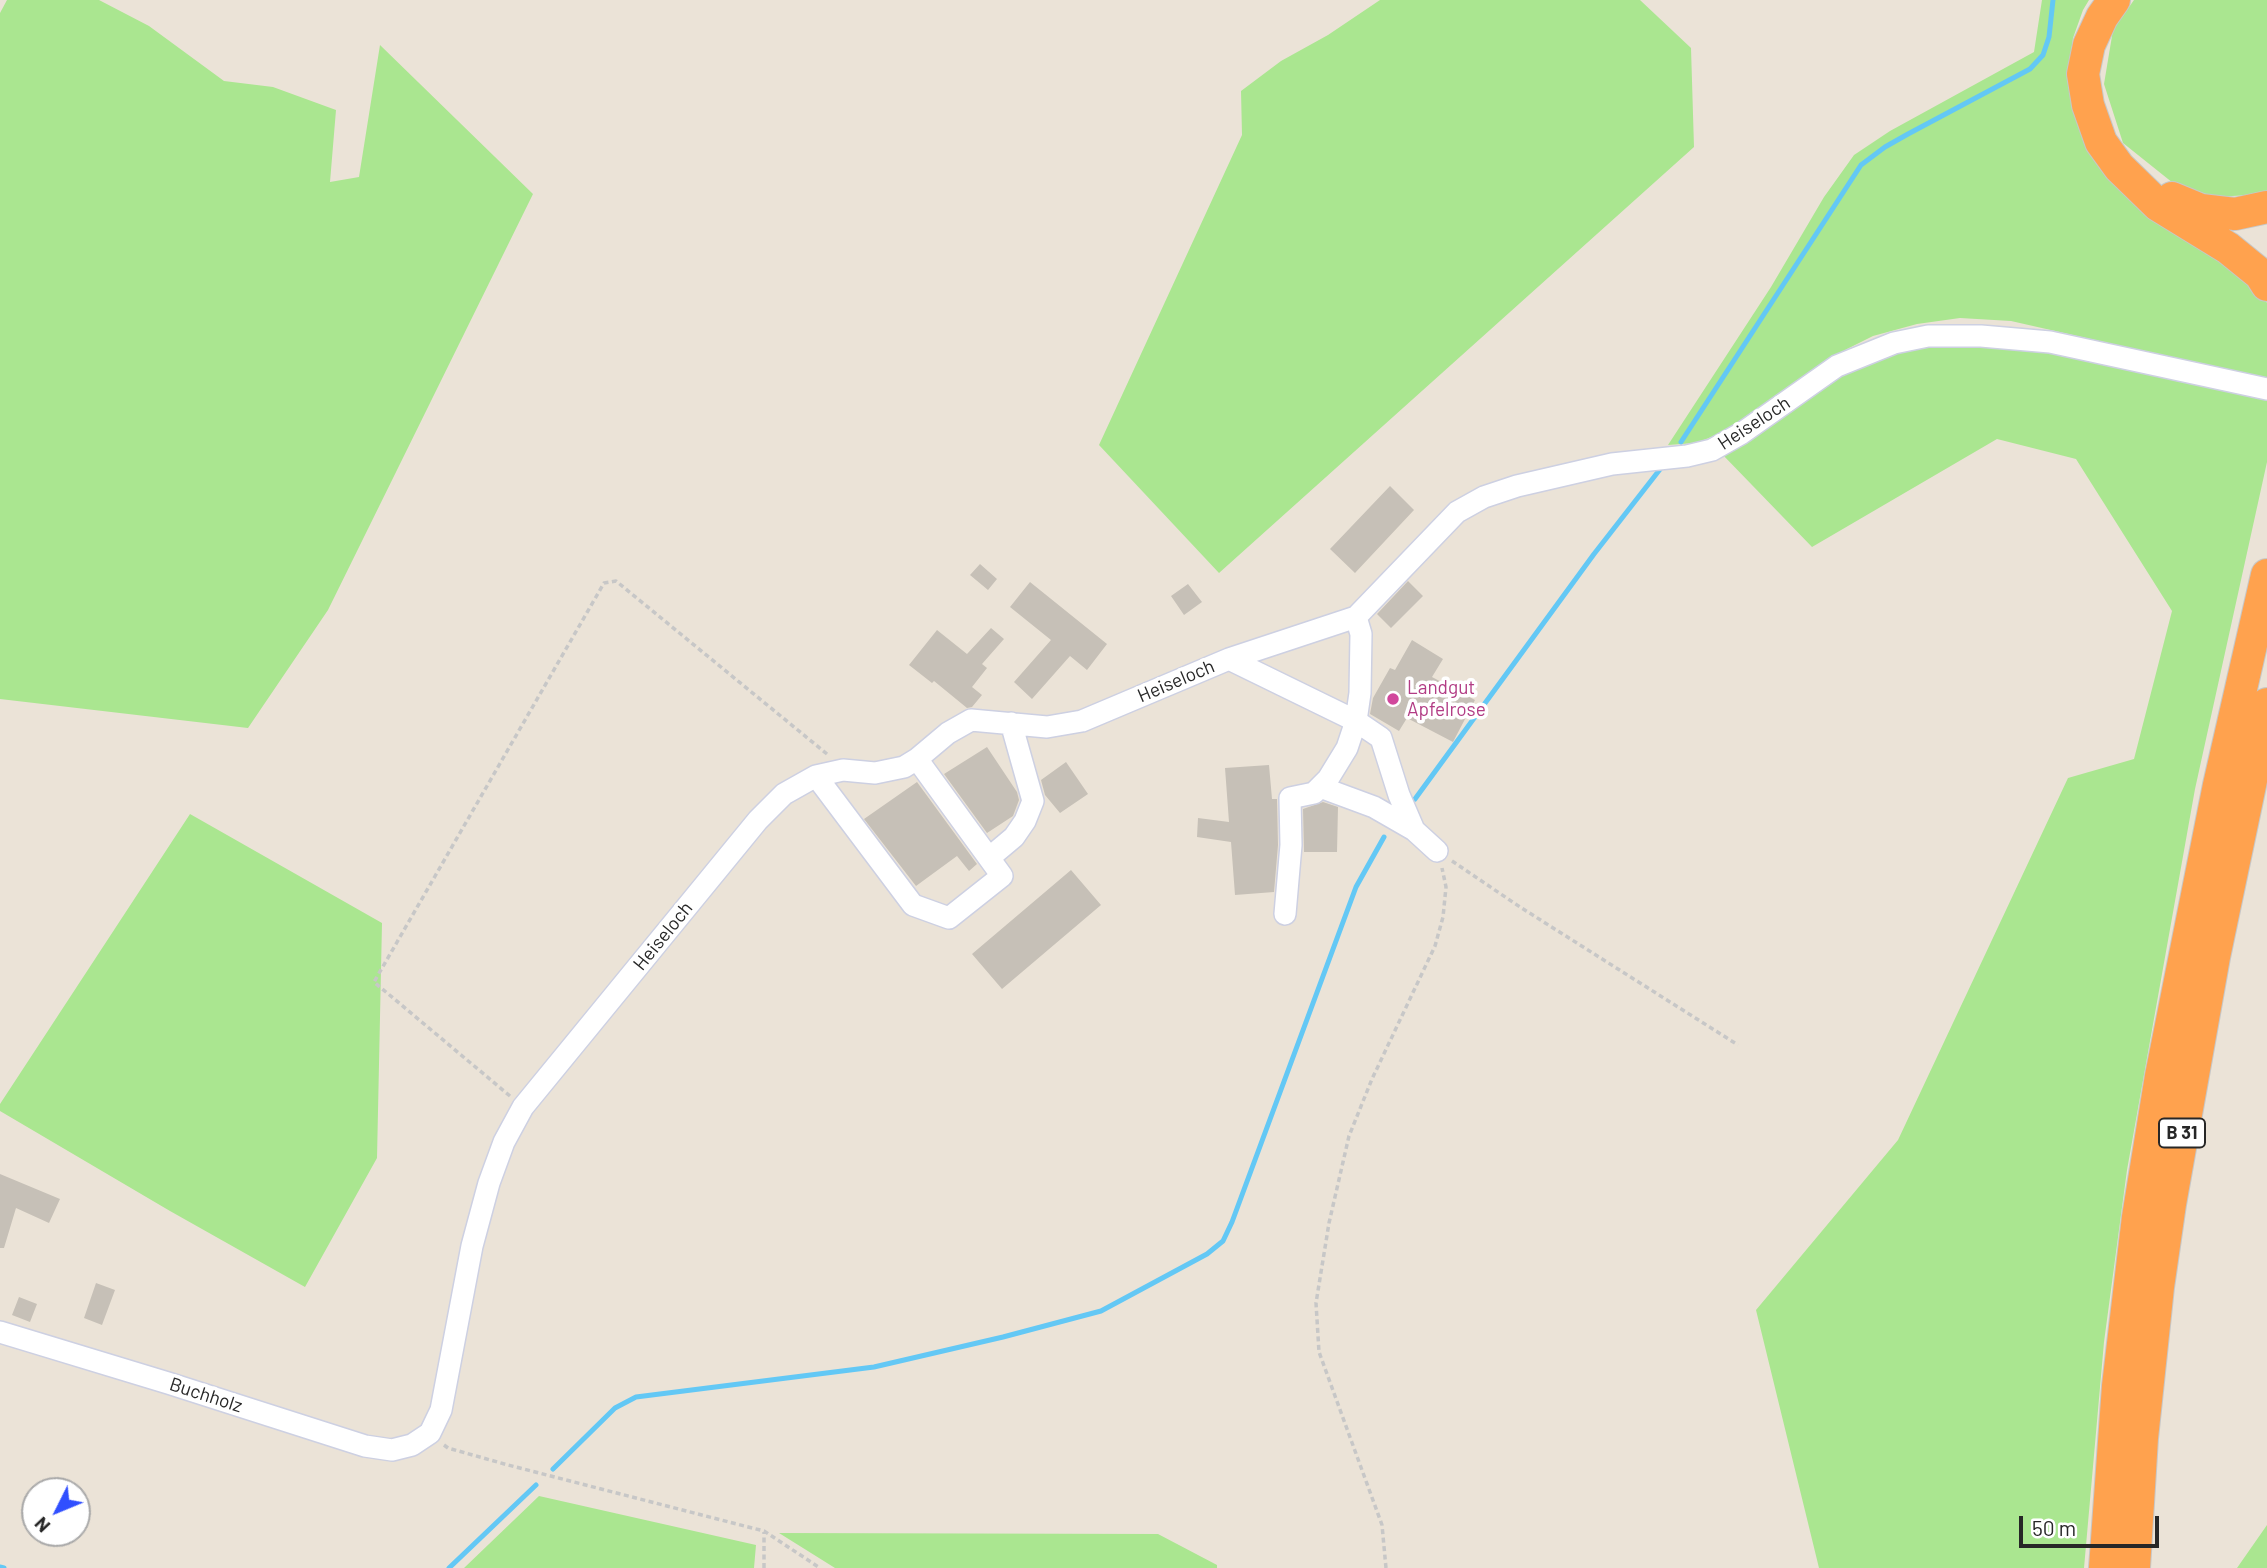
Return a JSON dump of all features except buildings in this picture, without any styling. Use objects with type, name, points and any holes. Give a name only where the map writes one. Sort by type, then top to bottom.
[{"type":"highway","points":[[2115,0],[2102,17],[2089,45],[2083,74],[2088,105],[2101,142],[2119,167],[2158,205],[2228,248],[2260,274],[2267,285]]},
{"type":"highway","points":[[2119,167],[2168,196],[2201,211],[2235,214],[2267,207]]},
{"type":"highway","name":"B 31","points":[[2105,1568],[2118,1386],[2138,1217],[2159,1088],[2219,785],[2267,575]]},
{"type":"highway","name":"B 31","points":[[2134,1568],[2142,1438],[2170,1203],[2214,957],[2267,704]]},
{"type":"street","name":"Heiseloch","points":[[421,1439],[441,1410],[472,1246],[504,1142],[523,1107],[758,820],[783,794],[816,776],[843,770],[875,773],[904,767],[947,733],[971,720],[1047,727],[1082,721],[1229,659],[1356,617],[1457,512],[1484,497],[1517,486],[1612,464],[1687,456],[1712,450],[1742,433],[1838,366],[1894,343],[1928,336],[1981,335],[2050,342],[2260,387]]},
{"type":"street","points":[[1285,914],[1291,845],[1290,798],[1314,793],[1328,779],[1347,748],[1356,721],[1360,693],[1361,634],[1356,617]]},
{"type":"street","points":[[1229,659],[1356,721],[1381,738],[1399,795],[1414,830]]},
{"type":"street","points":[[989,858],[1014,837],[1025,821],[1033,801],[1011,723]]},
{"type":"street","points":[[816,776],[913,905],[949,918],[1002,876],[917,759]]},
{"type":"street","points":[[1320,787],[1374,807],[1414,830],[1437,851]]},
{"type":"street","name":"Buchholz","points":[[0,1332],[168,1382],[365,1446],[392,1450],[421,1439]]},
{"type":"path","points":[[523,1107],[374,982],[604,583],[617,581],[820,747],[843,770]]},
{"type":"path","points":[[1437,851],[1520,907],[1738,1045]]},
{"type":"path","points":[[1386,1568],[1382,1525],[1319,1352],[1316,1303],[1329,1223],[1349,1136],[1372,1080],[1435,946],[1443,916],[1446,887],[1437,851]]},
{"type":"path","points":[[421,1439],[764,1531],[820,1568]]},
{"type":"path","points":[[764,1531],[764,1568]]},
{"type":"green space","points":[[7,0],[99,0],[149,26],[224,81],[273,87],[336,110],[330,182],[359,177],[380,45],[533,194],[328,610],[248,728],[0,699],[0,13]]},
{"type":"green space","points":[[1380,0],[1640,0],[1691,48],[1694,147],[1219,573],[1099,445],[1242,135],[1241,91],[1281,61],[1328,35]]},
{"type":"green space","points":[[2042,0],[2089,0],[2073,38],[2069,70],[2072,104],[2257,287],[2267,303],[2267,379],[2011,321],[1960,318],[1917,324],[1873,336],[1847,349],[1720,434],[1695,443],[1668,445],[1771,287],[1824,197],[1854,155],[1890,131],[2034,52]]},
{"type":"green space","points":[[2134,0],[2267,0],[2267,194],[2215,197],[2173,183],[2123,143],[2104,84],[2113,30]]},
{"type":"green space","points":[[1987,335],[2267,397],[2267,462],[2195,789],[2127,1170],[2104,1342],[2084,1568],[1819,1568],[1756,1310],[1898,1140],[2068,778],[2134,759],[2172,611],[2076,459],[1997,439],[1812,547],[1721,453],[1806,394],[1891,348]]},
{"type":"green space","points":[[190,814],[382,923],[377,1158],[305,1287],[0,1111],[0,1104]]},
{"type":"green space","points":[[539,1496],[756,1545],[754,1568],[464,1568]]},
{"type":"green space","points":[[2267,1525],[2267,1568],[2237,1568]]},
{"type":"green space","points":[[779,1533],[1158,1534],[1217,1565],[1217,1568],[835,1568]]},
{"type":"waterway","points":[[1681,442],[1861,165],[1885,147],[2030,69],[2043,55],[2049,37],[2053,0]]},
{"type":"waterway","points":[[1415,799],[1594,554],[1661,468]]},
{"type":"waterway","points":[[553,1469],[615,1408],[636,1397],[874,1367],[1003,1337],[1101,1311],[1207,1254],[1223,1241],[1232,1222],[1356,887],[1384,837]]},
{"type":"waterway","points":[[449,1568],[536,1485]]},
{"type":"waterway","points":[[0,1567],[4,1568]]},
{"type":"place","name":"Landgut Apfelrose","points":[[1393,699]]}]
